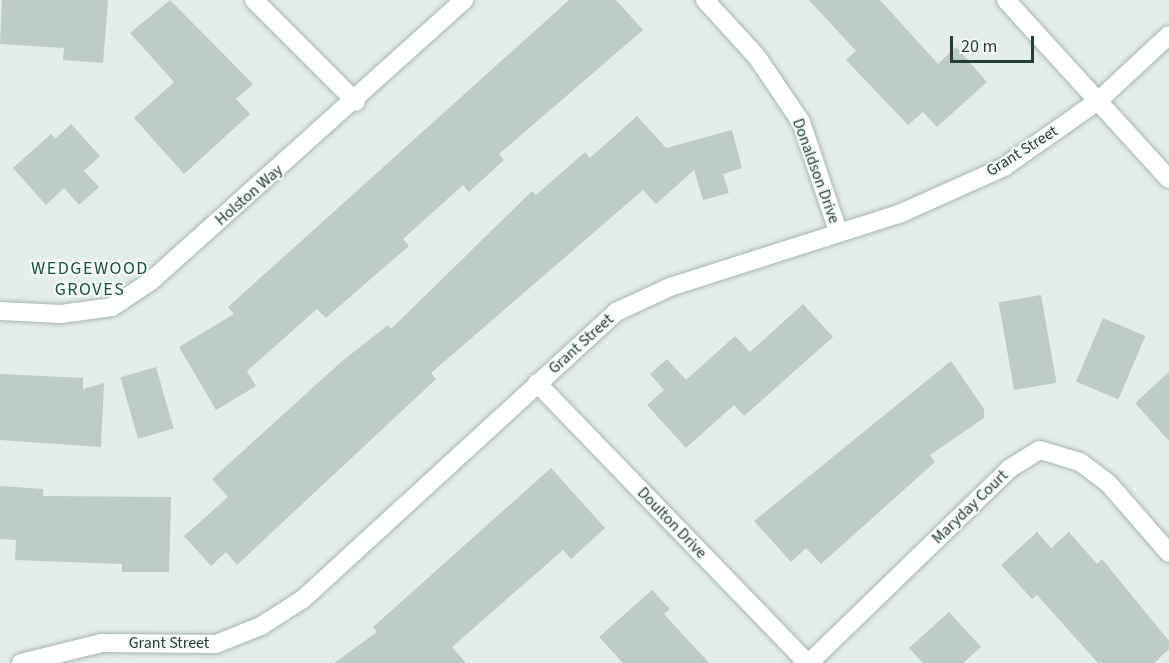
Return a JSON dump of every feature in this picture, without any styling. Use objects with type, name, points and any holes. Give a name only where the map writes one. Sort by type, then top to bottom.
[{"type":"street","points":[[254,0],[356,102]]},
{"type":"street","name":"Holston Way","points":[[0,311],[61,314],[112,307],[151,281],[356,102],[464,0]]},
{"type":"street","name":"Donaldson Drive","points":[[705,0],[758,57],[801,122],[838,231]]},
{"type":"street","points":[[1006,0],[1169,179]]},
{"type":"street","name":"Grant Street","points":[[21,663],[101,643],[216,644],[261,626],[303,598],[616,312],[670,287],[898,213],[1004,166],[1098,101],[1169,35]]},
{"type":"street","name":"Doulton Drive","points":[[537,383],[808,663]]},
{"type":"street","name":"Maryday Court","points":[[808,663],[1009,469],[1040,450],[1080,462],[1109,484],[1169,553]]},
{"type":"building","points":[[2,0],[108,0],[103,63],[63,60],[64,48],[0,44]]},
{"type":"building","points":[[170,0],[253,84],[236,99],[250,114],[184,174],[134,118],[174,82],[130,33]]},
{"type":"building","points":[[569,0],[616,0],[643,30],[499,154],[504,160],[469,192],[463,185],[403,239],[409,246],[326,318],[317,309],[247,371],[256,386],[216,410],[179,347],[234,314],[228,307]]},
{"type":"building","points":[[809,0],[880,0],[938,64],[956,47],[987,82],[937,127],[923,112],[908,125],[846,60],[856,51]]},
{"type":"building","points":[[637,116],[666,148],[732,130],[742,168],[723,174],[729,193],[703,200],[694,170],[656,204],[643,190],[431,373],[436,379],[237,565],[226,552],[211,566],[184,536],[228,497],[212,479],[341,362],[388,325],[391,329],[532,191],[536,195],[585,152],[590,158]]},
{"type":"building","points":[[71,124],[100,156],[84,171],[99,187],[79,205],[64,188],[46,205],[13,168],[51,134],[55,139]]},
{"type":"building","points":[[1041,295],[1056,383],[1014,390],[999,302]]},
{"type":"building","points":[[803,304],[833,337],[744,416],[734,405],[686,448],[647,405],[664,390],[650,374],[667,359],[686,380],[735,336],[750,352]]},
{"type":"building","points":[[1103,318],[1145,336],[1118,399],[1076,382]]},
{"type":"building","points":[[951,361],[984,409],[984,418],[930,455],[935,462],[821,564],[806,548],[791,562],[754,521]]},
{"type":"building","points":[[156,367],[174,429],[138,439],[120,377]]},
{"type":"building","points":[[1169,372],[1169,441],[1135,403]]},
{"type":"building","points":[[0,374],[83,378],[83,389],[104,383],[101,447],[0,440]]},
{"type":"building","points":[[551,468],[605,528],[571,559],[563,550],[452,647],[466,663],[334,663],[377,632],[373,627]]},
{"type":"building","points":[[0,486],[43,489],[43,496],[171,497],[169,572],[122,572],[122,564],[15,560],[16,540],[0,539]]},
{"type":"building","points":[[1037,532],[1051,548],[1069,532],[1097,564],[1102,559],[1169,641],[1169,649],[1154,663],[1098,663],[1037,595],[1032,599],[1001,565]]},
{"type":"building","points":[[652,590],[670,609],[664,614],[709,663],[623,663],[599,637]]},
{"type":"building","points":[[949,612],[981,647],[963,663],[923,663],[909,648]]},
{"type":"district","name":"WEDGEWOOD GROVES","points":[[90,280]]}]
